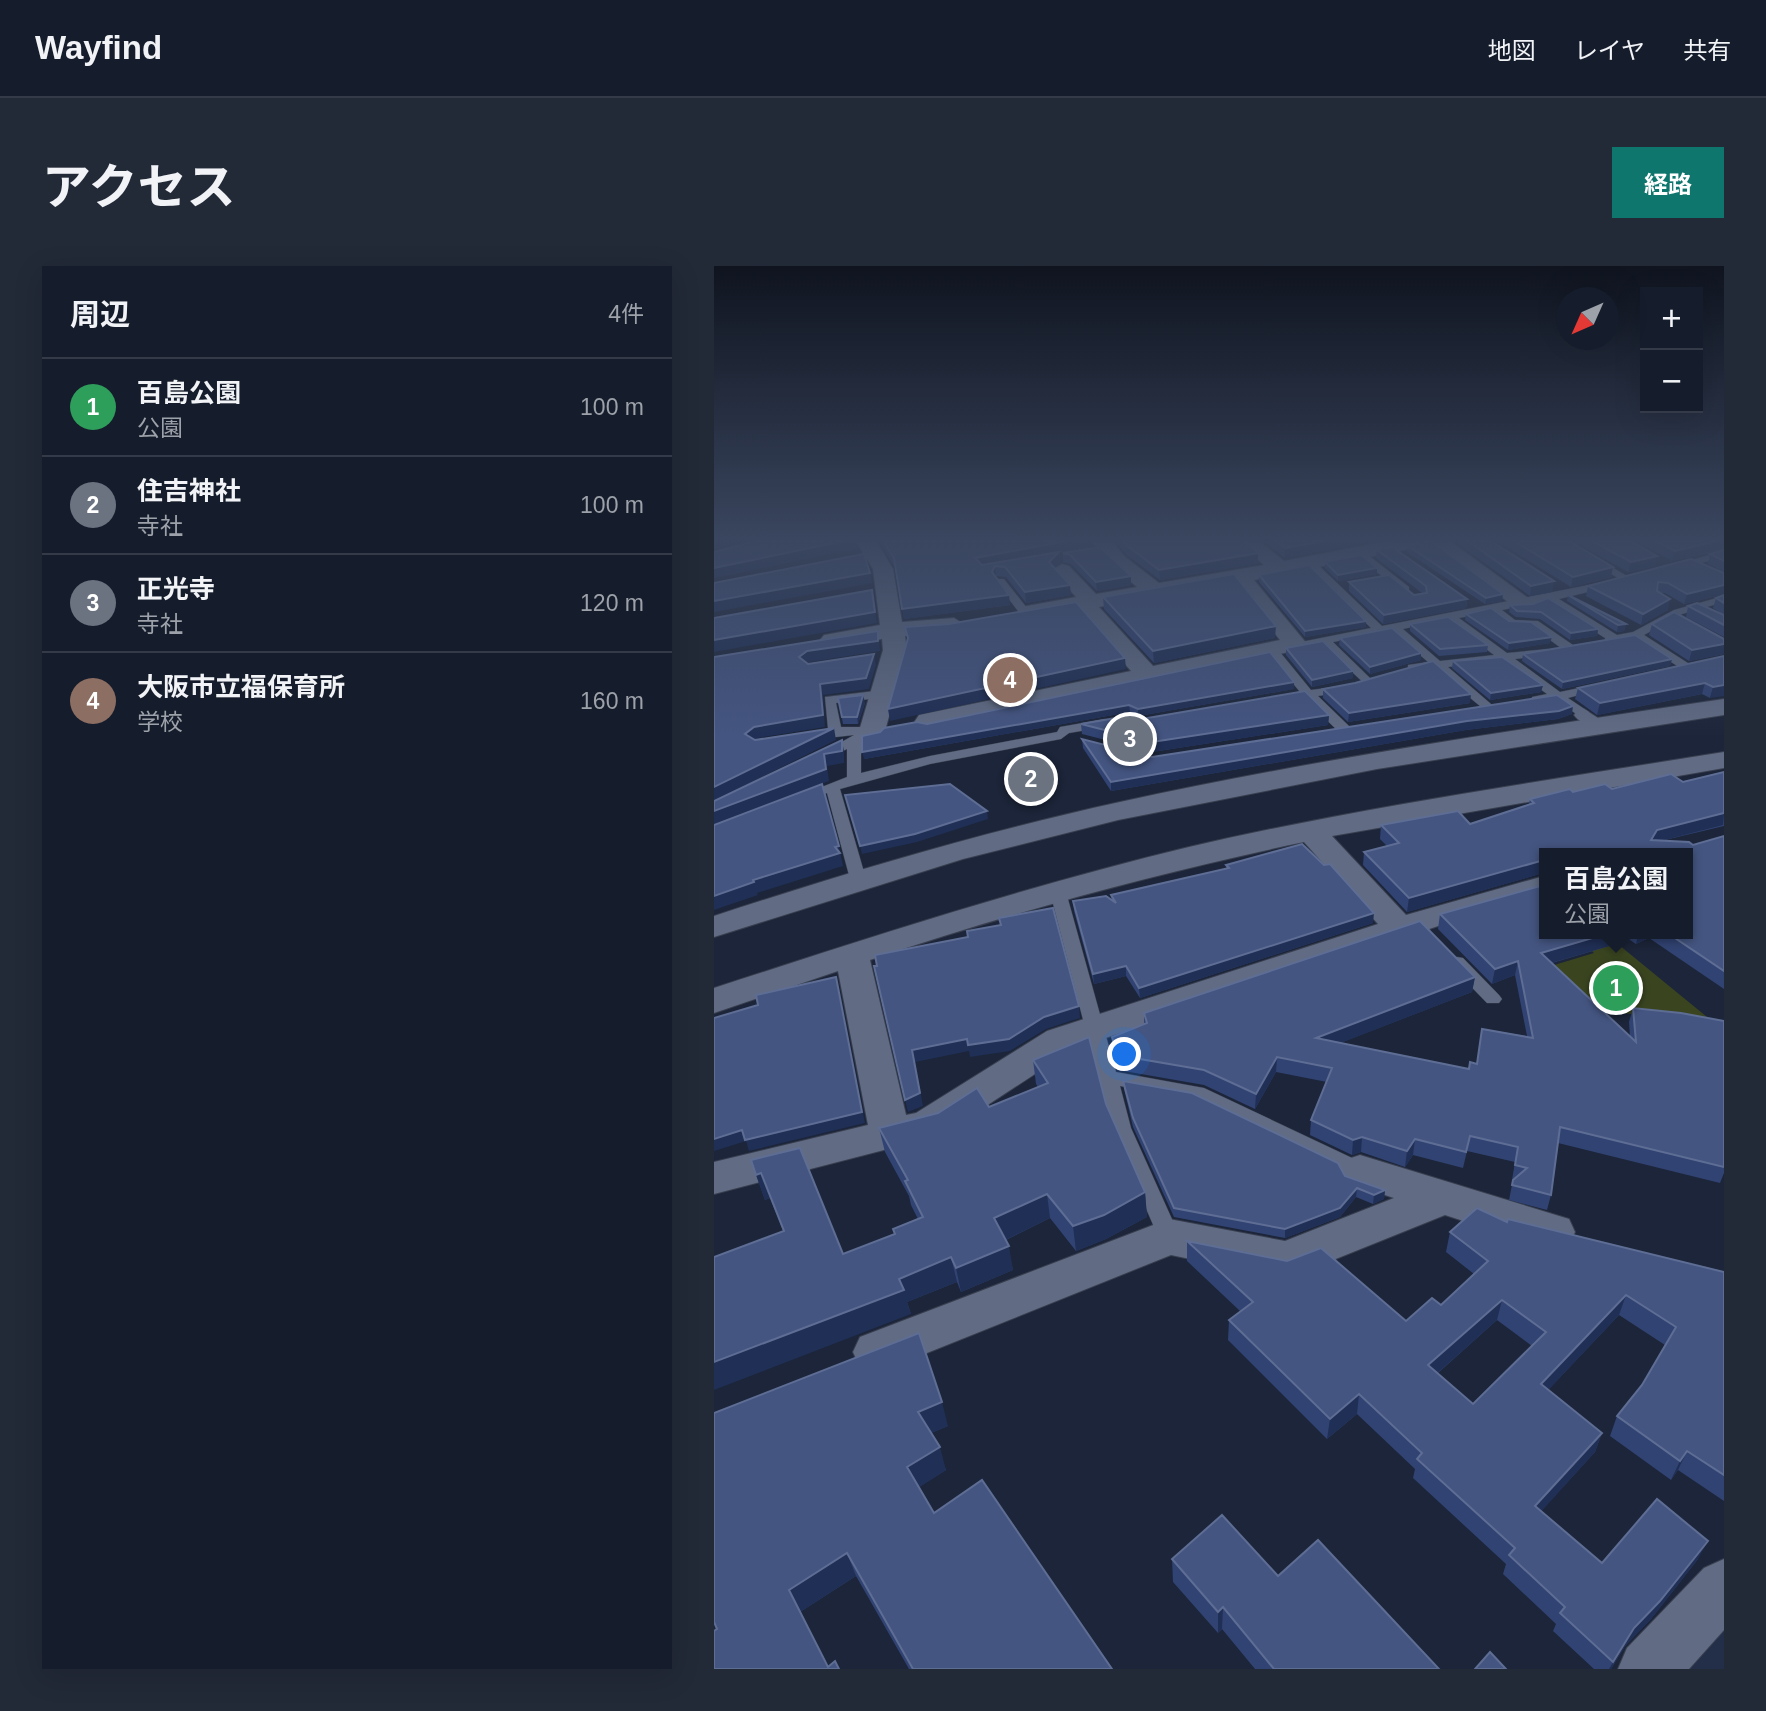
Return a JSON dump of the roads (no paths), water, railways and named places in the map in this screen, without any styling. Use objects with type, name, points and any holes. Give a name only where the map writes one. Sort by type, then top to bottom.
[{"type":"street","points":[[870,734],[883,694],[887,657],[894,630],[890,606]]},
{"type":"street","points":[[1000,617],[1062,606]]},
{"type":"street","points":[[1092,606],[1147,674]]},
{"type":"street","points":[[923,722],[1283,646],[1259,606]]},
{"type":"street","points":[[805,644],[826,631],[894,630],[975,621]]},
{"type":"street","points":[[714,927],[858,879],[1033,831],[1201,793],[1443,750],[1724,707]]},
{"type":"street","points":[[714,1001],[974,914],[1192,856],[1310,830],[1724,760]]},
{"type":"street","points":[[1310,830],[1415,927]]},
{"type":"street","points":[[714,1178],[928,1125],[1060,1040],[1539,888]]},
{"type":"street","points":[[852,955],[890,1134]]},
{"type":"street","points":[[1360,1171],[1526,1226],[1592,1242]]},
{"type":"street","points":[[844,1364],[1169,1237],[1286,1259],[1441,1198]]},
{"type":"street","points":[[1648,1669],[1724,1588]]},
{"type":"lane","points":[[1020,606],[1025,613]]},
{"type":"lane","points":[[1355,606],[1380,631]]},
{"type":"lane","points":[[1479,606],[1512,623],[1534,623],[1580,646]]},
{"type":"lane","points":[[1345,731],[1308,694],[1283,646],[1326,642],[1506,606]]},
{"type":"lane","points":[[1563,606],[1615,639]]},
{"type":"lane","points":[[1400,671],[1436,663],[1505,657],[1615,639],[1699,606]]},
{"type":"lane","points":[[1681,612],[1715,617]]},
{"type":"lane","points":[[1450,617],[1561,696],[1586,717]]},
{"type":"lane","points":[[1395,628],[1492,706],[1461,711]]},
{"type":"lane","points":[[1635,631],[1693,667],[1661,674]]},
{"type":"lane","points":[[1268,701],[1373,680],[1326,642]]},
{"type":"lane","points":[[1524,701],[1607,686]]},
{"type":"lane","points":[[835,732],[829,700],[883,694]]},
{"type":"lane","points":[[1061,735],[1065,730],[1117,721]]},
{"type":"lane","points":[[797,738],[835,732],[870,734]]},
{"type":"lane","points":[[806,765],[870,734]]},
{"type":"lane","points":[[854,781],[870,734]]},
{"type":"lane","points":[[785,804],[832,786],[944,755],[1061,735],[1086,741]]},
{"type":"lane","points":[[832,786],[858,879]]},
{"type":"lane","points":[[1058,892],[1121,1128],[1169,1237]]},
{"type":"lane","points":[[1446,951],[1493,999]]},
{"type":"lane","points":[[1107,1077],[1197,1093],[1360,1171]]},
{"type":"place","name":"大阪市立福保育所","points":[[1010,680]]},
{"type":"place","name":"正光寺","points":[[1130,739]]},
{"type":"place","name":"住吉神社","points":[[1031,779]]},
{"type":"place","name":"百島公園","points":[[1616,988]]}]
